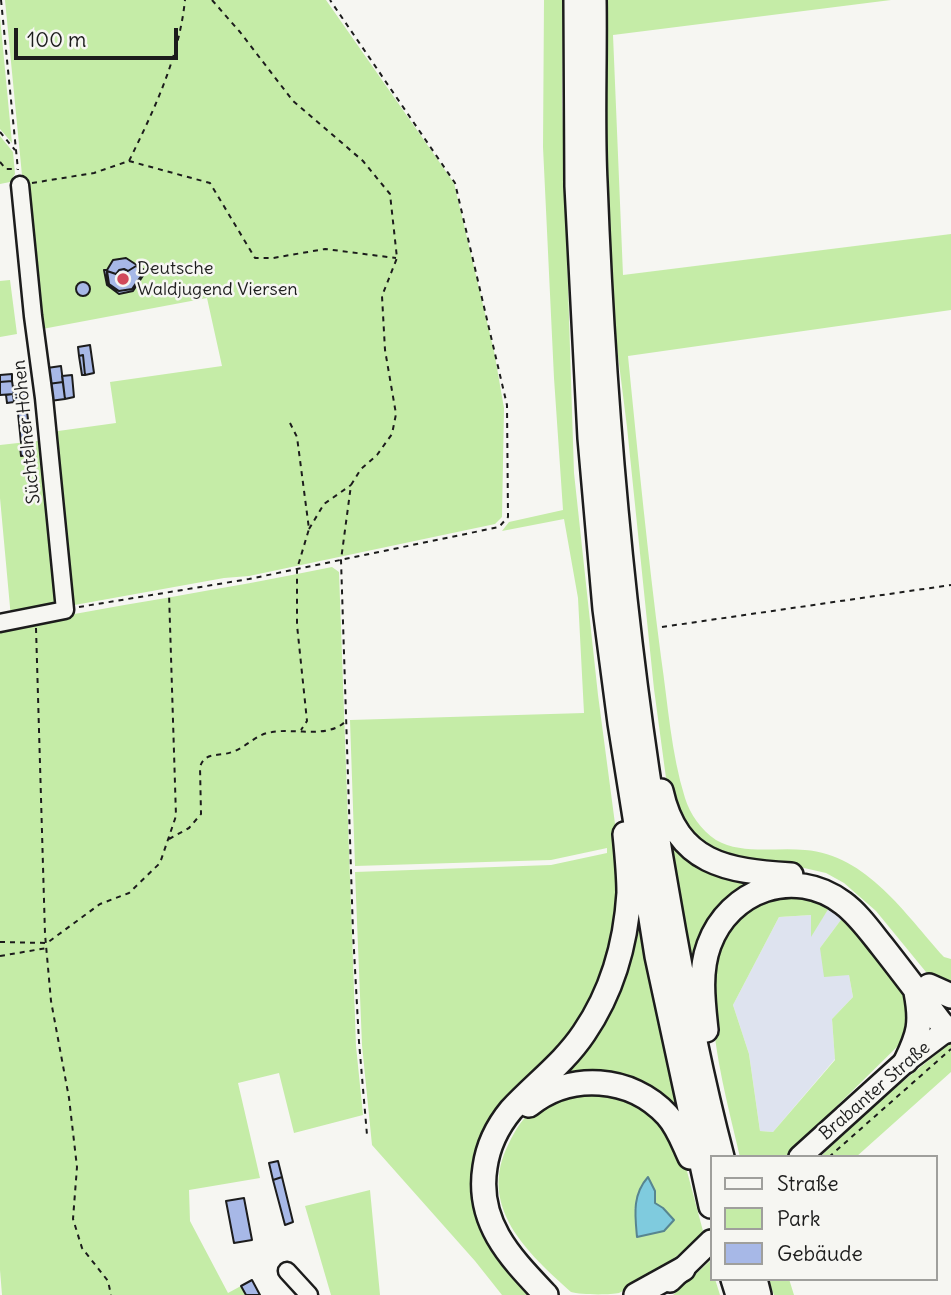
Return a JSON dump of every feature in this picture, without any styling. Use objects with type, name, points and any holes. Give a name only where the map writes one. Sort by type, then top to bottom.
[{"type":"highway","points":[[576,0],[577,187],[590,438],[605,608],[620,723],[657,956],[710,1202]]},
{"type":"highway","points":[[594,0],[595,180],[605,372],[634,686],[677,951],[721,1155]]},
{"type":"highway","points":[[634,686],[654,753],[667,813],[690,848],[721,866],[806,877],[836,888],[872,919],[950,1030]]},
{"type":"highway","points":[[546,1295],[509,1255],[496,1236],[484,1206],[484,1172],[488,1149],[497,1129],[517,1104],[564,1058],[584,1032],[603,1000],[615,971],[629,890],[618,779],[620,723]]},
{"type":"highway","points":[[713,1123],[717,1094],[709,1058],[702,994],[705,959],[719,923],[744,898],[771,886],[791,884],[810,887],[830,895],[858,916],[923,988],[951,996]]},
{"type":"highway","points":[[906,1061],[919,1030],[923,988]]},
{"type":"highway","points":[[563,1295],[523,1258],[509,1240],[496,1214],[492,1195],[494,1163],[502,1140],[510,1125],[534,1102],[562,1087],[585,1083],[619,1086],[646,1097],[674,1124],[710,1202]]},
{"type":"highway","points":[[636,1295],[688,1263]]},
{"type":"main road","name":"Brabanter Straße","points":[[802,1155],[906,1061],[950,1030]]},
{"type":"main road","points":[[655,1295],[710,1242]]},
{"type":"street","name":"Süchtelner Höhen","points":[[19,177],[65,610]]},
{"type":"street","points":[[0,624],[65,610]]},
{"type":"street","points":[[287,1271],[309,1295]]},
{"type":"path","points":[[1,0],[19,177]]},
{"type":"path","points":[[129,161],[167,80],[184,16],[185,0]]},
{"type":"path","points":[[212,0],[293,102],[363,161],[390,194],[397,258],[382,296],[384,350],[396,414],[392,434],[377,455],[361,469],[351,485],[324,504],[309,530],[297,569],[297,625],[307,721],[301,730]]},
{"type":"path","points":[[65,610],[297,569],[499,527],[508,517],[507,405],[455,183],[330,0]]},
{"type":"path","points":[[0,132],[16,151]]},
{"type":"path","points":[[0,162],[19,177],[94,173],[129,161],[209,183],[255,258],[273,258],[325,249],[397,258]]},
{"type":"path","points":[[290,423],[297,437],[309,530]]},
{"type":"path","points":[[351,485],[341,560],[353,932],[367,1135]]},
{"type":"path","points":[[662,627],[951,585]]},
{"type":"path","points":[[0,942],[47,943],[100,904],[129,893],[160,863],[176,816],[169,592]]},
{"type":"path","points":[[36,617],[47,948],[51,1001],[69,1098],[77,1167],[73,1219],[82,1248],[107,1281],[111,1295]]},
{"type":"path","points":[[168,840],[188,828],[201,814],[200,767],[209,755],[230,753],[270,732],[334,730],[346,721]]},
{"type":"path","points":[[0,956],[47,948]]},
{"type":"path","points":[[831,1155],[950,1030]]},
{"type":"shaded area","points":[[832,903],[846,913],[820,948],[849,975],[853,997],[832,1019],[835,1059],[773,1132],[760,1131],[749,1054],[733,1005],[779,917],[811,915],[811,935]]},
{"type":"green space","points":[[5,0],[326,0],[454,183],[494,351],[504,408],[502,517],[495,524],[249,576],[224,578],[69,606],[51,432],[116,423],[110,382],[222,366],[207,298],[37,330]]},
{"type":"green space","points":[[544,0],[563,0],[562,100],[574,473],[598,695],[619,854],[619,894],[609,961],[583,1021],[477,1165],[537,1295],[502,1295],[372,1145],[362,1045],[355,872],[551,865],[607,853],[607,848],[551,860],[355,866],[350,720],[584,713],[578,598],[564,519],[502,531],[509,522],[563,510],[543,147]]},
{"type":"green space","points":[[606,0],[891,0],[613,35],[623,275],[951,234],[951,310],[628,356],[647,544],[670,728],[680,781],[690,810],[706,831],[726,845],[827,854],[866,875],[883,889],[944,957],[951,959],[951,985],[926,972],[876,911],[844,883],[826,873],[791,865],[729,859],[695,840],[673,808],[666,778],[654,689],[614,324],[607,191]]},
{"type":"green space","points":[[0,17],[12,143],[0,129]]},
{"type":"green space","points":[[0,136],[13,152],[15,174],[10,182],[0,184]]},
{"type":"green space","points":[[10,280],[17,334],[0,337],[0,281]]},
{"type":"green space","points":[[45,440],[62,600],[56,608],[11,618],[0,498],[0,445]]},
{"type":"green space","points":[[332,567],[339,572],[356,1046],[363,1115],[294,1133],[279,1073],[238,1083],[260,1178],[189,1190],[190,1221],[228,1293],[252,1280],[261,1295],[2,1295],[0,628]]},
{"type":"green space","points":[[657,797],[683,846],[780,880],[737,899],[696,1007]]},
{"type":"green space","points":[[635,890],[682,1124],[669,1111],[556,1073],[580,1047]]},
{"type":"green space","points":[[796,891],[832,903],[811,937],[811,915],[779,917],[733,1005],[749,1054],[760,1131],[773,1132],[835,1060],[832,1019],[853,997],[849,975],[824,977],[820,948],[846,913],[895,977],[909,1005],[911,1016],[902,1042],[787,1155],[740,1155],[726,1098],[714,1025],[712,989],[715,956],[726,928],[745,907],[763,899]]},
{"type":"green space","points":[[951,1042],[951,1072],[858,1155],[822,1155],[879,1101]]},
{"type":"green space","points":[[585,1089],[621,1093],[660,1117],[684,1160],[703,1231],[664,1265],[619,1293],[571,1292],[524,1245],[503,1208],[499,1188],[500,1166],[518,1126],[537,1109]],"holes":[[[655,1191],[655,1204],[663,1208],[674,1220],[634,1209]]]},
{"type":"green space","points":[[370,1190],[380,1295],[331,1295],[305,1206]]},
{"type":"green space","points":[[710,1261],[710,1281],[716,1281],[720,1295],[673,1295]]},
{"type":"green space","points":[[769,1281],[790,1281],[794,1295],[774,1295]]},
{"type":"water","points":[[648,1177],[655,1191],[655,1203],[674,1220],[664,1231],[637,1237],[637,1198]]},
{"type":"building","points":[[126,258],[146,271],[136,266],[128,271],[119,270],[116,274],[107,271],[107,285],[104,270],[107,270],[113,260]]},
{"type":"building","name":"Deutsche Waldjugend Viersen","points":[[136,266],[144,272],[132,289],[119,291],[109,284],[107,271],[116,274],[119,270],[128,271]]},
{"type":"building","points":[[146,271],[133,291],[119,294],[107,285],[119,291],[132,289]]},
{"type":"building","points":[[83,282],[88,284],[88,294],[83,296],[78,294],[76,289],[78,284]]},
{"type":"building","points":[[90,345],[94,373],[85,375],[83,355],[79,356],[78,347]]},
{"type":"building","points":[[83,355],[85,375],[82,375],[79,356]]},
{"type":"building","points":[[61,366],[63,382],[48,384],[47,368]]},
{"type":"building","points":[[12,374],[12,381],[0,382],[0,375]]},
{"type":"building","points":[[72,375],[74,397],[65,399],[62,376]]},
{"type":"building","points":[[12,381],[14,394],[0,395],[0,382]]},
{"type":"building","points":[[63,382],[65,399],[50,401],[48,384]]},
{"type":"building","points":[[25,386],[27,403],[15,405],[13,387]]},
{"type":"building","points":[[13,394],[14,402],[7,403],[6,395]]},
{"type":"building","points":[[27,412],[31,442],[21,443],[18,413]]},
{"type":"building","points":[[29,445],[30,455],[21,456],[20,446]]},
{"type":"building","points":[[278,1161],[282,1177],[273,1180],[269,1163]]},
{"type":"building","points":[[282,1177],[293,1222],[285,1225],[273,1180]]},
{"type":"building","points":[[244,1198],[252,1240],[234,1243],[226,1201]]},
{"type":"building","points":[[252,1280],[260,1295],[246,1295],[241,1286]]},
{"type":"place","name":"Deutsche Waldjugend Viersen","points":[[123,279]]}]
